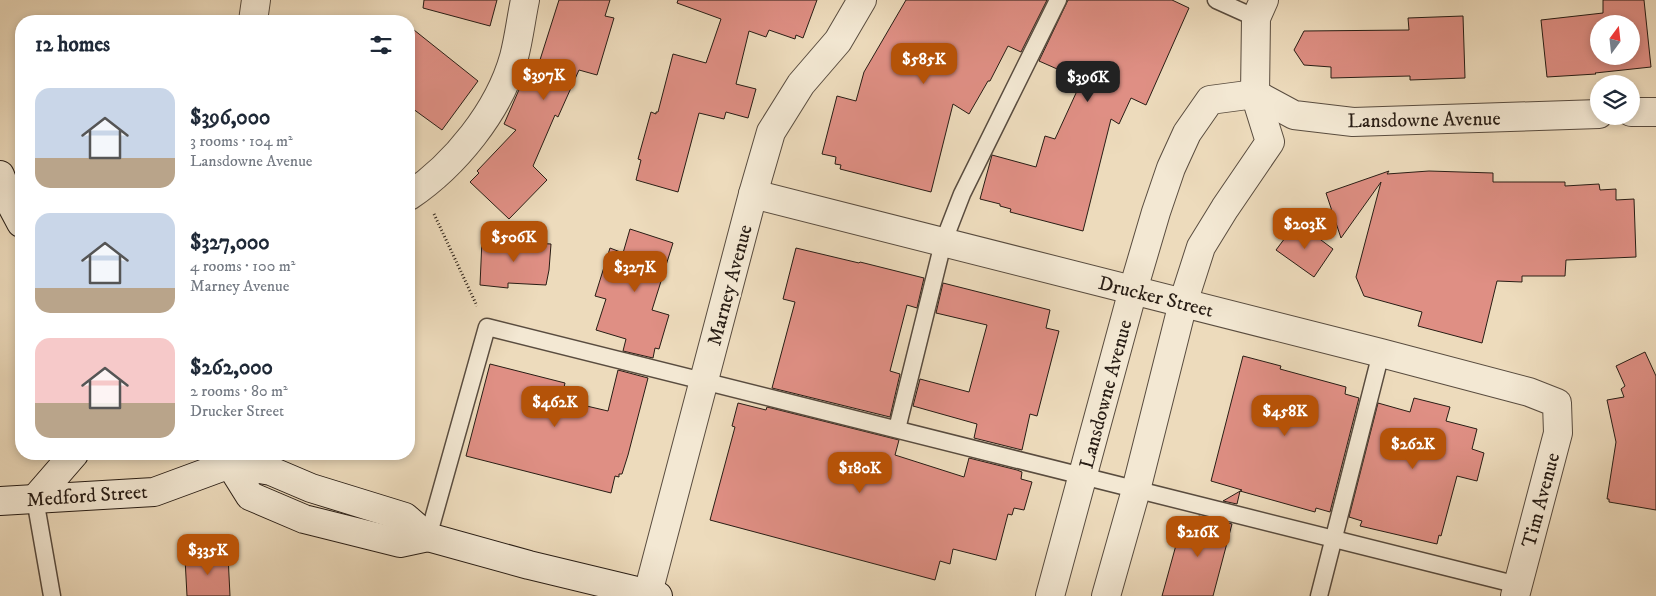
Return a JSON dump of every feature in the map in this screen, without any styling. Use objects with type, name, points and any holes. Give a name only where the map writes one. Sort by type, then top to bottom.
[{"type":"street","points":[[254,15],[256,0]]},
{"type":"street","points":[[415,192],[453,158],[480,128],[501,92],[514,58],[525,0]]},
{"type":"street","name":"Marney Avenue","points":[[653,595],[704,380],[771,132],[801,84],[838,41],[862,0]]},
{"type":"street","points":[[1106,596],[1136,490],[1183,303],[1201,247],[1270,142],[1255,94],[1260,9]]},
{"type":"street","name":"Lansdowne Avenue","points":[[1050,596],[1133,290],[1168,176],[1187,133],[1210,100],[1255,94],[1294,115],[1353,122],[1590,114]]},
{"type":"street","points":[[1640,112],[1656,112]]},
{"type":"street","points":[[0,174],[15,212]]},
{"type":"street","name":"Drucker Street","points":[[753,194],[1381,353],[1529,392],[1557,403]]},
{"type":"street","name":"Tim Avenue","points":[[1517,590],[1558,433],[1557,403]]},
{"type":"street","points":[[35,499],[69,460]]},
{"type":"street","name":"Medford Street","points":[[0,501],[154,492],[221,460]]},
{"type":"street","points":[[227,460],[271,471],[311,488],[405,517],[428,537],[529,565],[653,595]]},
{"type":"lane","points":[[897,430],[943,243],[962,194],[1058,0]]},
{"type":"lane","points":[[1216,0],[1260,9]]},
{"type":"lane","points":[[428,537],[487,327],[1334,538],[1517,590]]},
{"type":"lane","points":[[1319,596],[1381,353]]},
{"type":"lane","points":[[35,499],[52,596]]},
{"type":"path","points":[[415,192],[487,327]]},
{"type":"building","points":[[424,0],[497,0],[490,26],[423,8]]},
{"type":"building","points":[[559,0],[610,0],[605,16],[614,18],[597,75],[579,70],[558,117],[555,115],[533,166],[547,180],[509,219],[470,182],[479,173],[477,171],[516,130],[504,124],[532,60],[539,63]]},
{"type":"building","points":[[678,0],[817,0],[803,38],[796,35],[795,39],[769,30],[766,37],[749,31],[736,84],[756,89],[748,118],[726,112],[724,119],[699,113],[678,192],[636,180],[641,160],[638,159],[651,112],[656,114],[658,112],[673,54],[706,63],[721,19],[677,3]]},
{"type":"building","points":[[906,0],[1047,0],[1021,52],[1008,46],[990,81],[988,81],[969,114],[953,104],[931,192],[840,169],[841,165],[835,164],[836,157],[822,154],[837,96],[856,101],[864,72]]},
{"type":"building","points":[[1068,0],[1172,0],[1189,8],[1146,105],[1131,98],[1119,124],[1111,119],[1083,231],[1010,212],[1011,209],[1000,206],[1000,204],[980,199],[992,155],[1036,167],[1045,136],[1055,139],[1082,80],[1039,61]]},
{"type":"building","points":[[1603,0],[1644,0],[1651,67],[1596,74],[1547,77],[1541,20],[1603,13]]},
{"type":"building","points":[[1463,16],[1465,78],[1410,80],[1410,76],[1331,78],[1331,67],[1304,65],[1294,50],[1304,31],[1409,30],[1408,18]]},
{"type":"building","points":[[415,31],[478,81],[442,130],[415,110]]},
{"type":"building","points":[[1389,171],[1387,174],[1429,171],[1493,173],[1493,182],[1565,182],[1565,186],[1599,184],[1600,190],[1616,189],[1616,200],[1634,199],[1636,257],[1566,260],[1565,276],[1522,276],[1522,282],[1497,281],[1482,343],[1418,326],[1422,312],[1364,296],[1356,277],[1381,182],[1341,238],[1326,193]]},
{"type":"building","points":[[1297,222],[1333,249],[1314,277],[1276,250]]},
{"type":"building","points":[[630,229],[673,243],[652,310],[669,315],[659,349],[655,348],[653,358],[623,351],[626,339],[596,330],[606,299],[595,296],[610,248],[623,253]]},
{"type":"building","points":[[482,240],[551,244],[546,285],[508,283],[508,288],[480,285]]},
{"type":"building","points":[[796,248],[924,278],[917,308],[907,305],[890,371],[900,374],[890,417],[772,388],[795,302],[783,299]]},
{"type":"building","points":[[943,283],[1050,310],[1046,328],[1059,331],[1037,416],[1030,414],[1022,450],[974,438],[977,424],[913,406],[920,379],[969,392],[987,325],[936,313]]},
{"type":"building","points":[[1645,352],[1656,376],[1656,510],[1609,502],[1609,499],[1607,499],[1616,442],[1607,400],[1624,397],[1621,389],[1625,386],[1616,366]]},
{"type":"building","points":[[1243,356],[1281,366],[1280,369],[1346,387],[1345,394],[1359,398],[1330,512],[1316,508],[1315,512],[1240,491],[1242,490],[1211,481]]},
{"type":"building","points":[[490,364],[565,383],[561,400],[608,411],[618,370],[648,378],[622,474],[619,474],[619,477],[615,476],[611,493],[466,456]]},
{"type":"building","points":[[1414,398],[1450,407],[1446,421],[1477,429],[1472,449],[1484,453],[1477,481],[1457,476],[1441,536],[1439,535],[1437,544],[1360,526],[1362,521],[1349,517],[1378,403],[1410,412]]},
{"type":"building","points":[[738,403],[766,410],[767,407],[899,440],[895,455],[964,477],[969,458],[1017,470],[1022,472],[1021,479],[1032,482],[1024,510],[1014,508],[1012,515],[1008,514],[996,560],[953,549],[950,564],[940,561],[935,580],[710,520],[735,427],[732,426]]},
{"type":"building","points":[[1240,491],[1237,504],[1223,501]]},
{"type":"building","points":[[1199,516],[1232,524],[1213,596],[1162,596],[1181,527]]},
{"type":"building","points":[[228,555],[230,596],[187,596],[185,558]]}]
